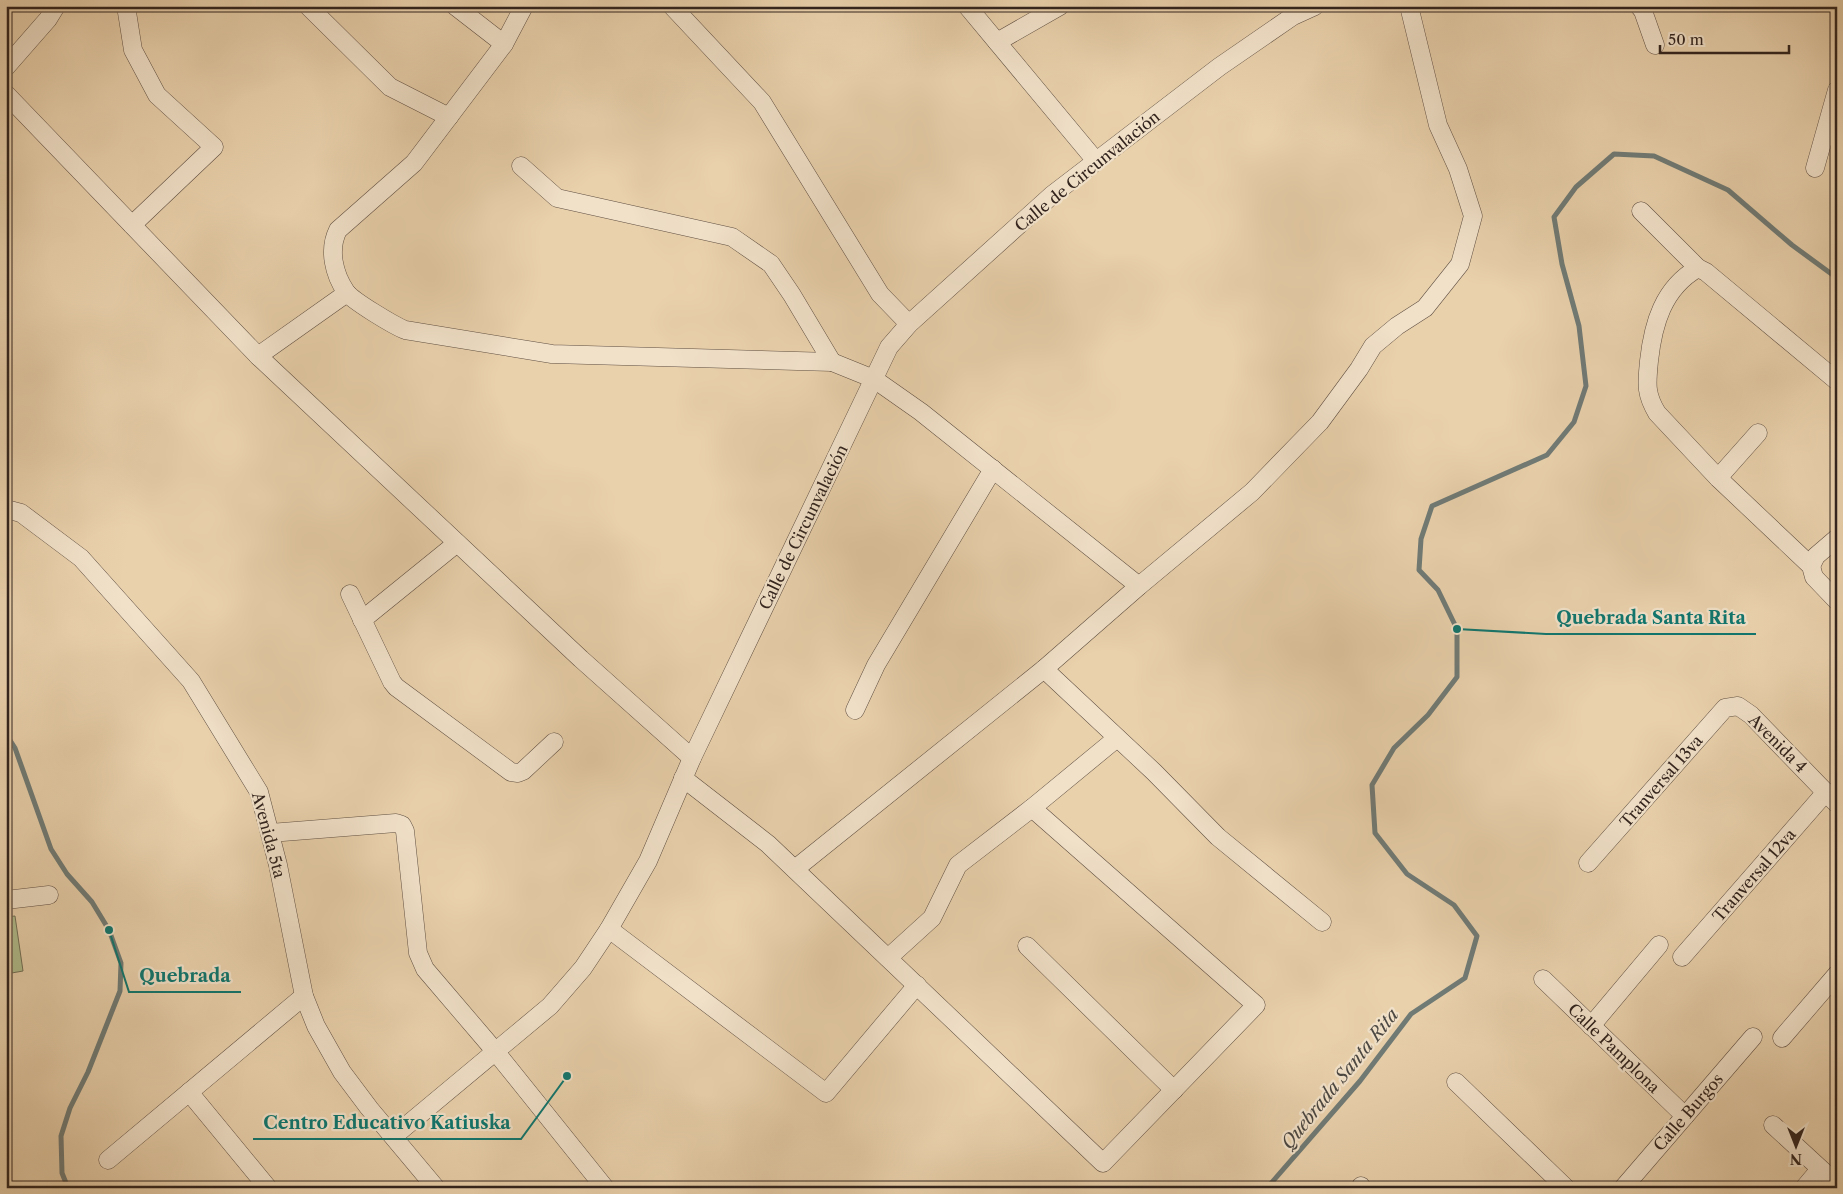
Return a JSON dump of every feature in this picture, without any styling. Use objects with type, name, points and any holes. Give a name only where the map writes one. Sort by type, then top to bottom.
[{"type":"street","points":[[6,67],[42,26],[56,6]]},
{"type":"street","points":[[126,6],[133,50],[157,95],[214,147],[132,224]]},
{"type":"street","points":[[308,6],[390,87],[450,117]]},
{"type":"street","points":[[455,6],[504,44]]},
{"type":"street","points":[[524,6],[504,44],[414,163],[338,230],[333,239],[333,265],[347,293],[395,326],[405,330],[552,354],[832,362],[874,379],[921,412],[1139,586]]},
{"type":"street","points":[[672,6],[762,102],[880,294],[909,324]]},
{"type":"street","points":[[967,6],[1096,161]]},
{"type":"street","points":[[997,42],[1060,6]]},
{"type":"street","name":"Calle de Circunvalación","points":[[394,1136],[550,1006],[583,968],[609,929],[648,861],[692,758],[889,347],[909,324],[1052,195],[1219,68],[1290,11],[1315,6]]},
{"type":"street","points":[[795,869],[1044,669],[1139,586],[1252,492],[1320,422],[1359,369],[1373,346],[1397,326],[1424,308],[1460,264],[1473,216],[1458,169],[1438,125],[1409,6]]},
{"type":"street","points":[[1639,6],[1643,11],[1655,45]]},
{"type":"street","points":[[1815,168],[1837,90]]},
{"type":"street","points":[[6,94],[258,356],[581,659],[692,758]]},
{"type":"street","points":[[521,166],[557,198],[732,237],[771,264],[832,362]]},
{"type":"street","points":[[1641,211],[1698,268],[1706,272],[1837,381]]},
{"type":"street","points":[[1698,268],[1686,275],[1659,312],[1653,334],[1646,387],[1650,402],[1657,413],[1718,478],[1811,566],[1814,577],[1837,601]]},
{"type":"street","points":[[258,356],[347,293]]},
{"type":"street","points":[[1718,478],[1758,434]]},
{"type":"street","points":[[855,710],[876,665],[993,469]]},
{"type":"street","name":"Avenida 5ta","points":[[6,509],[21,513],[81,558],[191,681],[259,792],[270,833],[304,996],[316,1026],[342,1072],[369,1108],[436,1188]]},
{"type":"street","points":[[1811,566],[1816,556],[1837,538]]},
{"type":"street","points":[[362,620],[457,542]]},
{"type":"street","points":[[350,594],[396,687],[511,772],[518,773],[523,771],[554,742]]},
{"type":"street","points":[[1044,669],[1154,772],[1218,837],[1322,922]]},
{"type":"street","name":"Avenida 4","points":[[1738,706],[1751,715],[1831,798]]},
{"type":"street","name":"Tranversal 13va","points":[[1588,864],[1725,708],[1738,706]]},
{"type":"street","points":[[888,958],[932,918],[958,865],[1118,738]]},
{"type":"street","points":[[683,778],[768,844],[1103,1164],[1256,1005],[1032,808]]},
{"type":"street","name":"Tranversal 12va","points":[[1682,957],[1831,798]]},
{"type":"street","points":[[270,833],[378,824],[402,826],[406,831],[418,952],[425,968],[495,1051],[605,1188]]},
{"type":"street","points":[[6,900],[49,895]]},
{"type":"street","points":[[609,929],[826,1093],[917,985]]},
{"type":"street","points":[[1591,1026],[1660,945]]},
{"type":"street","points":[[1027,946],[1174,1090]]},
{"type":"street","points":[[1782,1038],[1837,974]]},
{"type":"street","name":"Calle Pamplona","points":[[1543,979],[1685,1116]]},
{"type":"street","points":[[108,1160],[304,996]]},
{"type":"street","name":"Calle Burgos","points":[[1623,1188],[1753,1037]]},
{"type":"street","points":[[1456,1082],[1566,1188]]},
{"type":"street","points":[[189,1092],[268,1188]]},
{"type":"street","points":[[1773,1125],[1837,1184]]},
{"type":"street","points":[[1804,1188],[1820,1169]]},
{"type":"green space","points":[[15,916],[23,971],[6,974],[6,917]]},
{"type":"waterway","name":"Quebrada Santa Rita","points":[[1267,1188],[1360,1081],[1411,1014],[1465,978],[1477,936],[1454,905],[1407,874],[1375,833],[1372,785],[1394,748],[1428,715],[1457,677],[1457,629],[1438,590],[1419,570],[1421,539],[1432,506],[1547,455],[1574,422],[1586,386],[1579,326],[1562,264],[1554,217],[1576,187],[1614,154],[1654,156],[1728,190],[1792,245],[1837,278]]},
{"type":"waterway","points":[[6,734],[15,748],[51,849],[67,874],[92,902],[109,930],[121,963],[120,991],[88,1072],[70,1108],[61,1136],[62,1173],[68,1188]]},
{"type":"place","name":"Quebrada Santa Rita","points":[[1457,629]]},
{"type":"place","name":"Quebrada","points":[[109,930]]},
{"type":"place","name":"Centro Educativo Katiuska","points":[[567,1076]]}]
